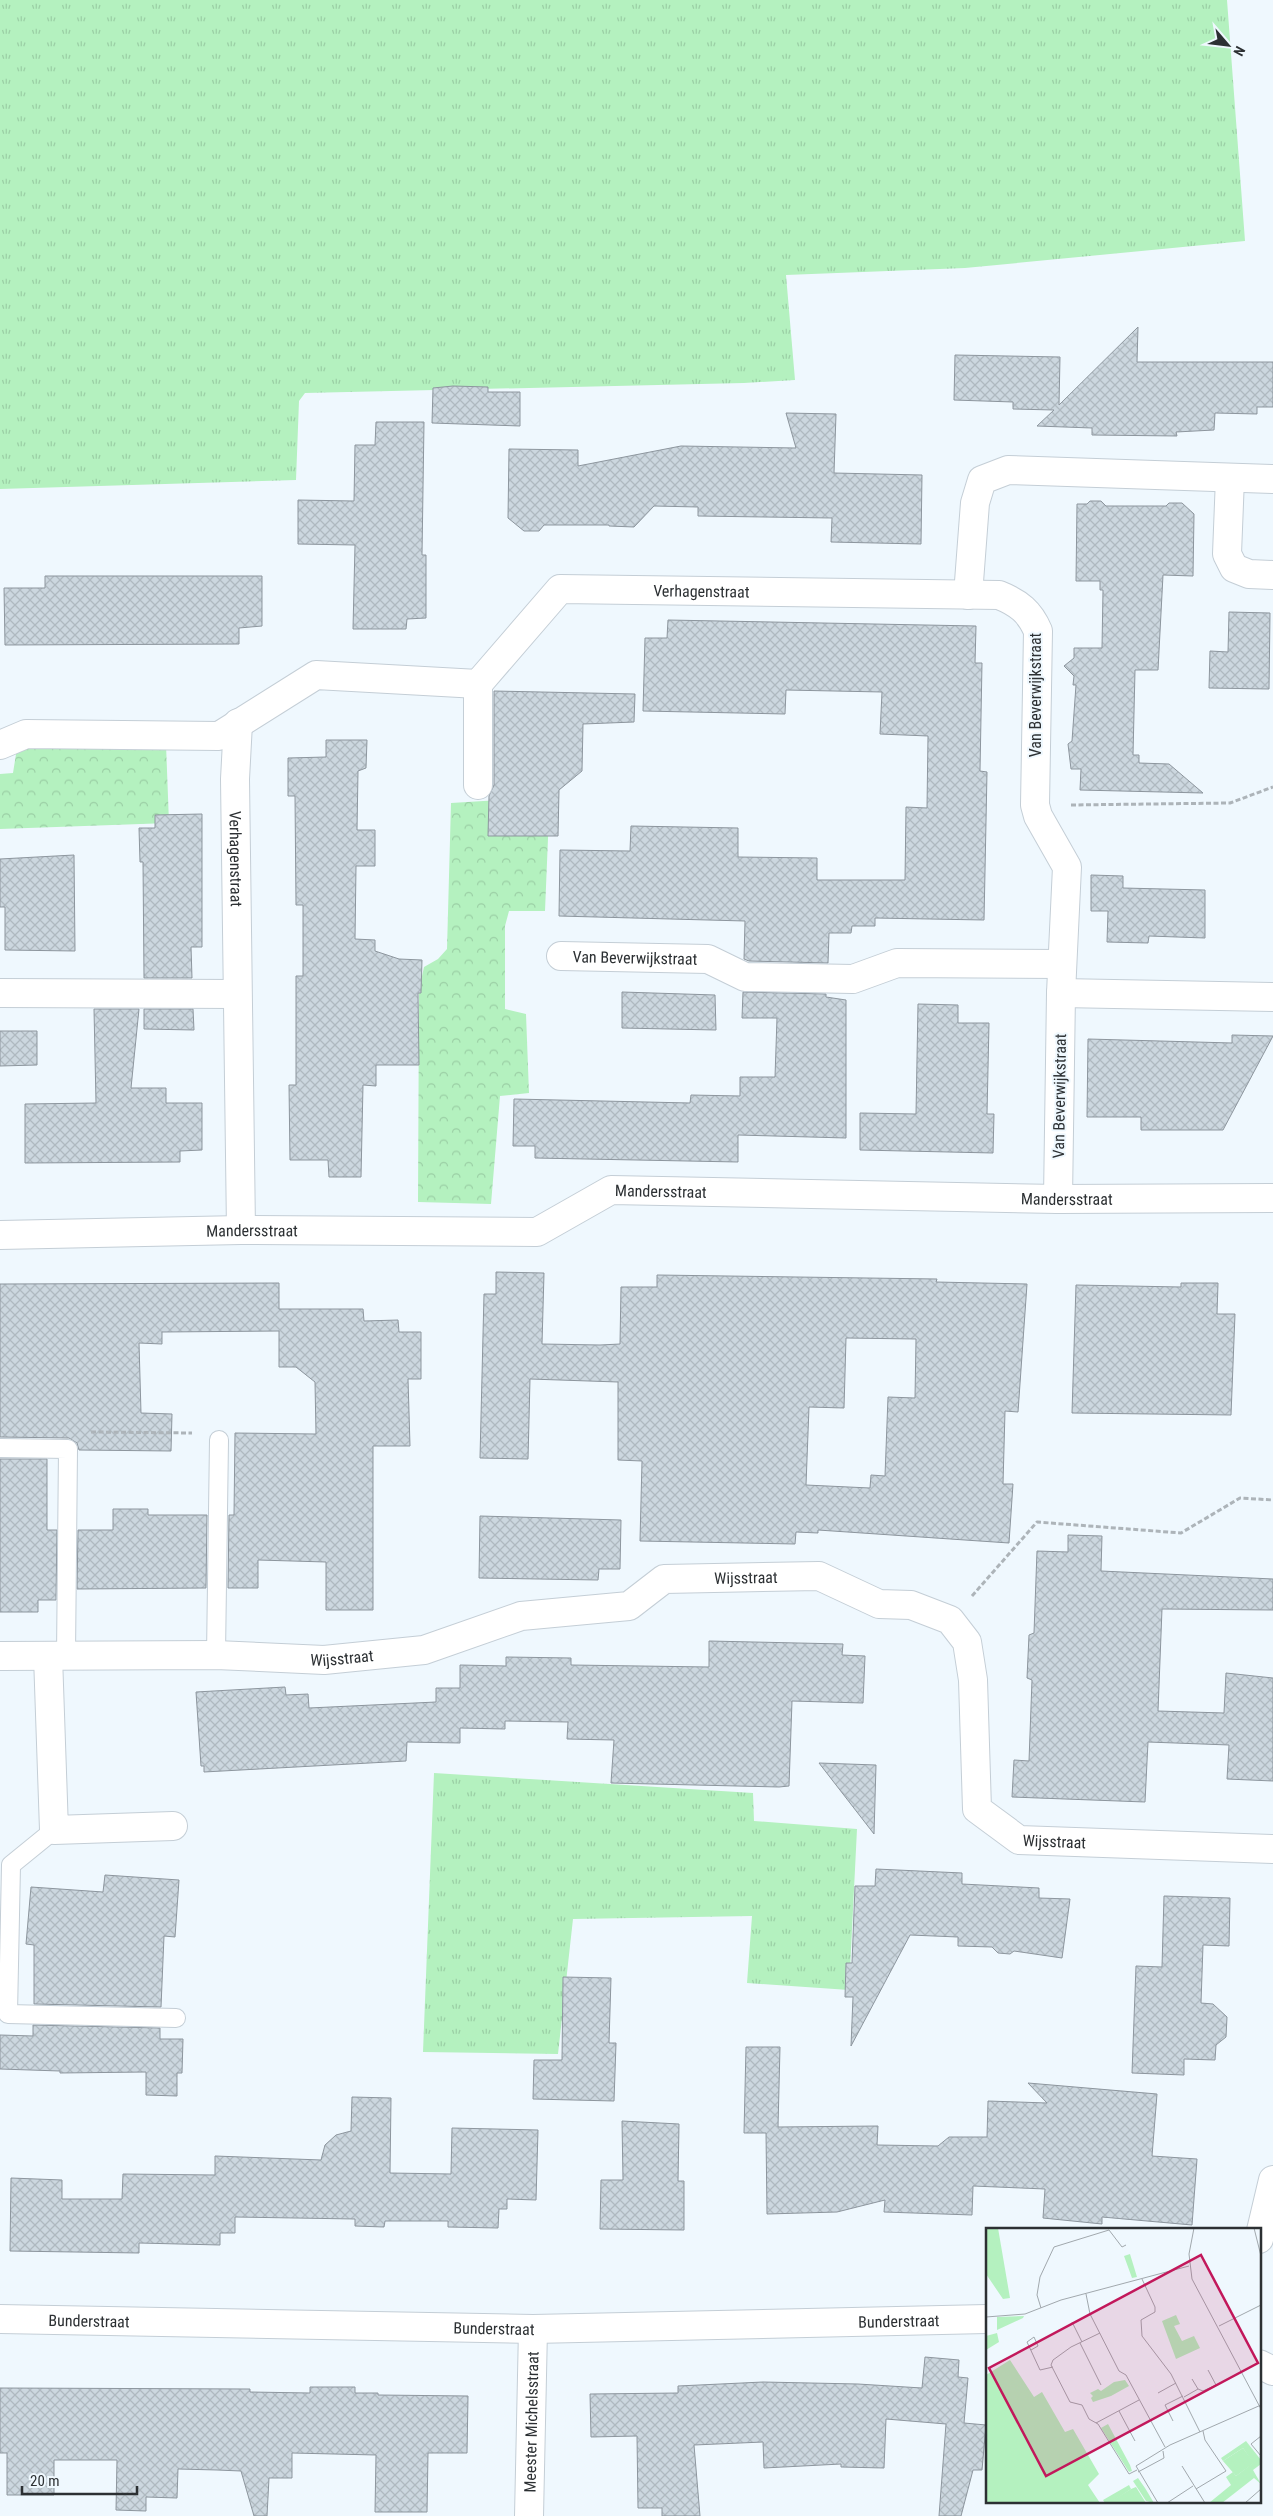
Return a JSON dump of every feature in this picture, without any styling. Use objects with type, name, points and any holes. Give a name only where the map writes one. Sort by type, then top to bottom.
[{"type":"street","points":[[968,595],[975,503],[982,480],[1008,470],[1273,479]]},
{"type":"street","points":[[1230,478],[1227,554],[1234,568],[1249,574],[1273,575]]},
{"type":"street","name":"Verhagenstraat","points":[[478,684],[560,589],[968,595]]},
{"type":"street","name":"Van Beverwijkstraat","points":[[968,595],[999,595],[1017,602],[1032,617],[1038,632],[1035,805],[1038,816],[1067,867],[1061,994],[1058,1199]]},
{"type":"street","points":[[0,745],[26,734],[219,736],[316,675],[478,684],[478,785]]},
{"type":"street","name":"Verhagenstraat","points":[[238,723],[235,779],[241,1230]]},
{"type":"street","name":"Van Beverwijkstraat","points":[[561,956],[708,958],[745,977],[853,979],[897,963],[1062,964]]},
{"type":"street","points":[[0,993],[238,994]]},
{"type":"street","points":[[1061,994],[1273,997]]},
{"type":"street","name":"Mandersstraat","points":[[0,1235],[241,1230],[537,1232],[610,1190],[1058,1199],[1273,1198]]},
{"type":"street","name":"Wijsstraat","points":[[0,1656],[216,1655],[324,1660],[424,1650],[522,1616],[629,1606],[664,1579],[819,1576],[879,1604],[911,1605],[950,1620],[967,1642],[973,1680],[977,1809],[1019,1840],[1273,1849]]},
{"type":"street","points":[[57,1656],[54,1830],[173,1826]]},
{"type":"street","points":[[1260,2235],[1273,2180]]},
{"type":"street","name":"Bunderstraat","points":[[0,2319],[533,2329],[986,2319]]},
{"type":"street","name":"Meester Michelsstraat","points":[[529,2516],[533,2329]]},
{"type":"street","points":[[1260,2364],[1273,2371]]},
{"type":"lane","points":[[216,1655],[219,1440]]},
{"type":"lane","points":[[0,1448],[68,1449],[57,1656]]},
{"type":"lane","points":[[54,1830],[11,1865],[8,2014],[176,2018]]},
{"type":"path","points":[[1035,805],[1230,802],[1273,787]]},
{"type":"path","points":[[68,1449],[75,1432],[214,1433],[219,1440]]},
{"type":"path","points":[[950,1620],[1037,1522],[1181,1533],[1240,1498],[1273,1500]]},
{"type":"green space","points":[[0,0],[1227,0],[1245,241],[965,268],[786,275],[795,380],[744,383],[305,393],[299,401],[296,480],[0,489]]},
{"type":"green space","points":[[166,744],[169,823],[0,829],[0,774],[13,773],[17,748]]},
{"type":"green space","points":[[500,800],[549,814],[545,911],[509,911],[505,926],[505,1009],[526,1014],[529,1093],[500,1096],[491,1204],[418,1202],[419,990],[424,967],[438,959],[447,949],[451,803]]},
{"type":"green space","points":[[434,1773],[753,1793],[754,1821],[857,1829],[849,1990],[747,1983],[752,1916],[573,1919],[558,2054],[423,2052]]},
{"type":"building","points":[[1138,327],[1137,362],[1273,362],[1273,407],[1257,407],[1257,414],[1215,413],[1214,430],[1176,432],[1177,436],[1092,435],[1092,428],[1037,426],[1054,410],[1013,409],[1013,402],[954,400],[955,355],[1060,357],[1059,405]]},
{"type":"building","points":[[453,386],[488,387],[488,392],[520,392],[520,426],[432,423],[433,388]]},
{"type":"building","points":[[786,413],[836,414],[834,473],[922,475],[921,544],[831,542],[832,518],[698,516],[698,507],[654,506],[634,527],[544,525],[539,531],[524,531],[508,518],[509,449],[578,450],[578,466],[681,446],[796,448]]},
{"type":"building","points":[[376,422],[424,422],[422,555],[426,555],[426,618],[407,619],[406,629],[353,629],[355,545],[298,544],[298,500],[354,501],[355,445],[375,445]]},
{"type":"building","points":[[1090,501],[1101,501],[1106,506],[1166,506],[1169,503],[1182,503],[1194,514],[1193,576],[1163,575],[1158,670],[1135,670],[1133,755],[1139,755],[1139,763],[1169,764],[1203,793],[1080,790],[1081,769],[1071,769],[1068,744],[1072,741],[1076,685],[1073,685],[1074,676],[1064,666],[1074,658],[1074,648],[1102,648],[1103,590],[1100,590],[1100,581],[1076,581],[1077,504],[1087,504]]},
{"type":"building","points":[[45,576],[262,576],[262,626],[239,628],[239,644],[5,645],[4,588],[45,588]]},
{"type":"building","points":[[1229,612],[1270,613],[1269,689],[1209,688],[1210,651],[1228,652]]},
{"type":"building","points":[[668,620],[976,626],[975,663],[982,663],[980,771],[987,772],[984,920],[875,918],[875,926],[852,926],[851,933],[829,933],[828,963],[749,961],[744,959],[745,921],[559,916],[560,850],[630,851],[631,826],[738,828],[738,857],[817,858],[817,880],[905,880],[906,807],[927,808],[928,736],[880,734],[882,692],[786,690],[785,714],[643,711],[645,638],[667,638]]},
{"type":"building","points":[[494,691],[635,694],[634,722],[583,724],[582,771],[559,790],[558,836],[488,836],[489,796],[494,785]]},
{"type":"building","points":[[326,740],[367,740],[366,768],[358,771],[357,830],[375,830],[375,866],[356,866],[355,939],[375,940],[375,951],[399,959],[422,960],[421,993],[418,993],[419,1065],[376,1065],[376,1086],[363,1085],[361,1177],[329,1177],[328,1160],[290,1160],[289,1085],[296,1085],[296,976],[303,976],[303,905],[296,905],[295,796],[288,796],[288,758],[326,757]]},
{"type":"building","points":[[202,814],[202,947],[191,947],[192,978],[144,978],[143,862],[140,862],[139,828],[155,828],[155,815]]},
{"type":"building","points":[[74,855],[75,951],[5,950],[5,907],[0,907],[0,859]]},
{"type":"building","points":[[1091,875],[1123,876],[1123,888],[1205,890],[1205,938],[1149,936],[1148,943],[1107,942],[1108,911],[1091,911]]},
{"type":"building","points":[[622,992],[715,995],[716,1030],[622,1028]]},
{"type":"building","points":[[743,992],[826,994],[826,997],[846,1000],[846,1138],[738,1135],[738,1162],[535,1158],[535,1146],[513,1146],[514,1099],[690,1103],[691,1095],[740,1096],[740,1077],[775,1077],[777,1018],[742,1018]]},
{"type":"building","points":[[918,1004],[958,1005],[958,1023],[989,1023],[987,1114],[994,1114],[993,1153],[860,1150],[860,1113],[916,1114]]},
{"type":"building","points":[[94,1009],[139,1009],[131,1088],[166,1088],[166,1103],[202,1103],[202,1150],[180,1151],[180,1162],[25,1163],[25,1104],[96,1103]]},
{"type":"building","points":[[144,1009],[193,1009],[194,1030],[144,1029]]},
{"type":"building","points":[[0,1031],[37,1031],[37,1065],[0,1066]]},
{"type":"building","points":[[1232,1035],[1273,1036],[1223,1130],[1141,1130],[1141,1117],[1087,1117],[1088,1039],[1232,1043]]},
{"type":"building","points":[[496,1272],[544,1273],[542,1344],[600,1345],[620,1344],[621,1287],[657,1287],[657,1275],[937,1279],[936,1282],[1027,1284],[1018,1412],[1005,1411],[1003,1484],[1013,1484],[1009,1543],[818,1530],[818,1533],[796,1532],[795,1544],[640,1541],[642,1461],[618,1460],[618,1382],[530,1379],[528,1459],[480,1458],[484,1294],[496,1294]],"holes":[[[846,1338],[916,1339],[915,1398],[888,1397],[885,1476],[871,1475],[870,1488],[806,1485],[809,1407],[844,1408]]]},
{"type":"building","points":[[279,1283],[279,1309],[363,1309],[364,1321],[398,1320],[399,1332],[421,1332],[421,1379],[408,1379],[410,1446],[373,1446],[373,1610],[326,1610],[326,1562],[258,1560],[258,1588],[228,1588],[229,1515],[234,1515],[235,1433],[316,1434],[315,1382],[296,1367],[279,1367],[279,1331],[162,1332],[162,1344],[139,1343],[141,1413],[172,1414],[171,1451],[79,1450],[77,1443],[69,1438],[0,1437],[0,1284]]},
{"type":"building","points":[[1181,1283],[1218,1283],[1217,1314],[1235,1314],[1231,1415],[1072,1413],[1076,1285],[1181,1287]]},
{"type":"building","points":[[0,1459],[47,1459],[47,1530],[57,1530],[56,1600],[38,1600],[38,1612],[0,1612]]},
{"type":"building","points":[[113,1509],[148,1509],[148,1515],[207,1515],[206,1588],[77,1589],[78,1530],[113,1530]]},
{"type":"building","points":[[480,1516],[621,1520],[620,1569],[599,1569],[598,1580],[479,1578]]},
{"type":"building","points":[[1068,1535],[1102,1536],[1101,1571],[1273,1579],[1273,1610],[1162,1609],[1158,1711],[1224,1713],[1226,1673],[1273,1678],[1273,1781],[1227,1779],[1229,1745],[1148,1742],[1145,1802],[1012,1797],[1014,1760],[1029,1761],[1032,1680],[1027,1678],[1029,1635],[1034,1633],[1037,1551],[1068,1552]]},
{"type":"building","points":[[709,1641],[843,1644],[842,1655],[865,1656],[863,1703],[792,1701],[789,1786],[779,1787],[611,1783],[614,1740],[567,1739],[568,1722],[505,1721],[505,1729],[460,1728],[460,1743],[407,1742],[406,1761],[204,1772],[204,1766],[201,1766],[196,1692],[285,1687],[286,1695],[308,1694],[309,1708],[436,1702],[436,1688],[460,1688],[460,1665],[506,1666],[506,1657],[571,1658],[571,1665],[709,1667]]},
{"type":"building","points":[[819,1763],[876,1765],[874,1834]]},
{"type":"building","points":[[876,1869],[962,1873],[962,1884],[1039,1888],[1039,1898],[1070,1899],[1062,1958],[1014,1951],[1010,1954],[998,1953],[992,1947],[958,1946],[958,1937],[910,1935],[851,2046],[853,1997],[845,1997],[846,1963],[852,1963],[855,1886],[875,1886]]},
{"type":"building","points":[[105,1875],[179,1880],[175,1937],[164,1936],[161,2007],[34,2004],[34,1945],[26,1944],[31,1887],[103,1892]]},
{"type":"building","points":[[1164,1896],[1230,1898],[1229,1946],[1203,1945],[1201,2003],[1213,2004],[1227,2017],[1226,2037],[1216,2045],[1215,2060],[1184,2059],[1184,2075],[1132,2073],[1136,1966],[1162,1967]]},
{"type":"building","points":[[563,1977],[611,1978],[609,2043],[616,2043],[614,2101],[533,2099],[534,2060],[562,2060]]},
{"type":"building","points":[[33,2025],[160,2028],[160,2039],[183,2039],[182,2073],[177,2073],[177,2096],[146,2095],[146,2072],[60,2073],[60,2071],[0,2069],[0,2035],[33,2036]]},
{"type":"building","points":[[746,2047],[780,2047],[778,2127],[878,2126],[877,2145],[938,2146],[949,2137],[987,2137],[988,2101],[1047,2103],[1028,2083],[1157,2094],[1152,2156],[1197,2159],[1192,2225],[1102,2217],[1102,2224],[1043,2218],[1045,2189],[973,2186],[972,2215],[884,2212],[885,2200],[837,2212],[767,2214],[766,2133],[744,2133]]},
{"type":"building","points":[[352,2097],[391,2098],[390,2173],[451,2174],[452,2128],[538,2130],[536,2200],[507,2199],[507,2209],[499,2209],[498,2228],[448,2227],[448,2221],[385,2221],[384,2227],[355,2226],[355,2219],[235,2217],[235,2233],[220,2233],[220,2245],[139,2243],[139,2253],[10,2251],[11,2178],[62,2180],[62,2199],[122,2199],[123,2174],[215,2175],[215,2156],[321,2160],[325,2145],[336,2135],[351,2131]]},
{"type":"building","points":[[622,2121],[679,2124],[678,2181],[684,2181],[684,2230],[600,2229],[601,2180],[623,2180]]},
{"type":"building","points":[[925,2357],[959,2360],[958,2377],[968,2378],[964,2423],[986,2425],[982,2470],[973,2470],[961,2516],[939,2516],[946,2424],[886,2419],[884,2468],[841,2467],[841,2464],[764,2468],[763,2442],[694,2445],[700,2516],[662,2516],[662,2508],[638,2508],[637,2436],[591,2437],[590,2394],[678,2393],[678,2386],[763,2382],[858,2384],[922,2388]]},
{"type":"building","points":[[310,2387],[355,2387],[355,2393],[378,2393],[378,2395],[468,2396],[467,2453],[428,2453],[427,2512],[375,2512],[376,2455],[292,2453],[292,2478],[269,2478],[267,2516],[254,2516],[241,2471],[217,2470],[178,2469],[177,2498],[146,2497],[146,2511],[116,2510],[117,2460],[54,2460],[54,2495],[7,2495],[7,2453],[0,2453],[0,2388],[250,2389],[250,2392],[310,2393]]}]
